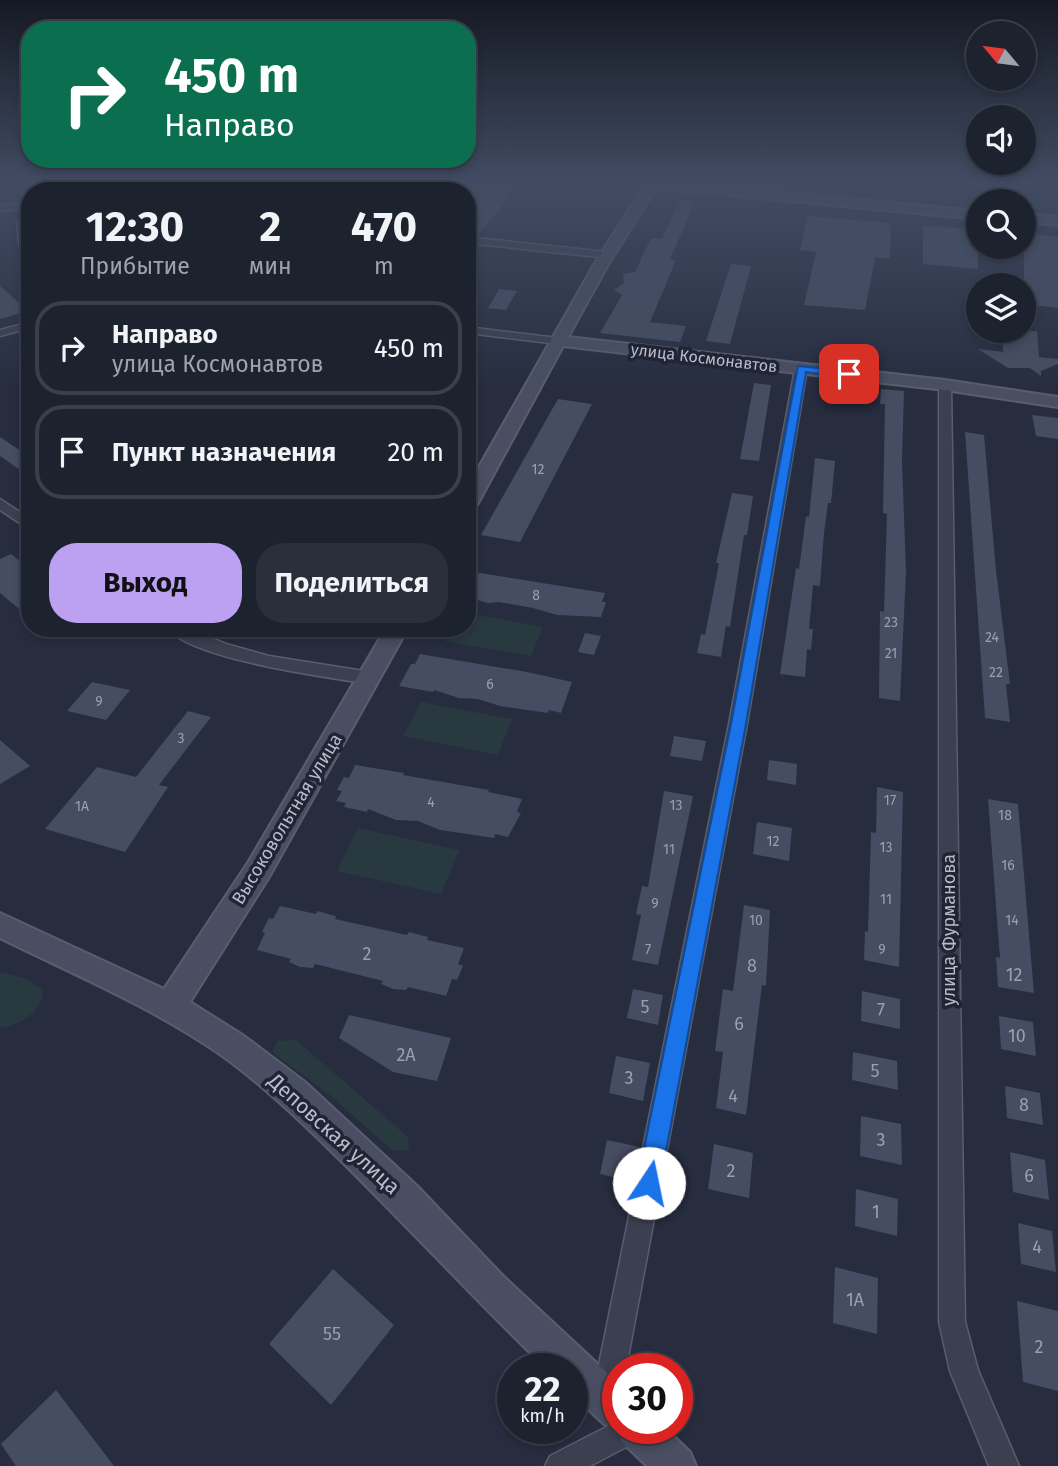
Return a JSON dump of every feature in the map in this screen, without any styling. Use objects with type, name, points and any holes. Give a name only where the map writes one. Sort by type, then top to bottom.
[{"type":"street","points":[[574,251],[607,255]]},
{"type":"street","points":[[476,489],[609,251]]},
{"type":"street","points":[[0,333],[21,327]]},
{"type":"street","points":[[476,331],[558,341]]},
{"type":"street","name":"улица Космонавтов","points":[[558,341],[945,385],[1058,402]]},
{"type":"street","points":[[622,1353],[802,369]]},
{"type":"street","name":"улица Фурманова","points":[[945,385],[952,1322],[964,1371],[1004,1466]]},
{"type":"street","points":[[0,503],[21,519]]},
{"type":"street","points":[[190,637],[200,643],[283,664],[370,678]]},
{"type":"street","name":"Высоковольтная улица","points":[[170,1006],[259,869],[392,637]]},
{"type":"street","name":"Деповская улица","points":[[0,926],[170,1006],[233,1046],[293,1093],[405,1198],[491,1289],[602,1395]]},
{"type":"street","points":[[560,1466],[603,1444]]},
{"type":"street","points":[[652,1444],[676,1466]]},
{"type":"shaded area","points":[[476,615],[543,627],[531,656],[444,641],[446,637],[476,637]]},
{"type":"shaded area","points":[[421,702],[512,719],[498,755],[403,736]]},
{"type":"shaded area","points":[[358,828],[459,850],[441,894],[337,871]]},
{"type":"shaded area","points":[[0,972],[24,978],[43,990],[39,1005],[29,1016],[0,1028]]},
{"type":"shaded area","points":[[296,1040],[408,1137],[409,1150],[392,1150],[331,1096],[272,1052],[277,1041]]},
{"type":"building","points":[[645,251],[673,251],[670,259],[676,260],[650,322],[686,326],[680,342],[600,333],[622,295],[614,290],[624,283],[623,274],[635,272]]},
{"type":"building","points":[[811,251],[890,251],[890,259],[875,257],[865,310],[804,305],[816,252]]},
{"type":"building","points":[[923,251],[966,251],[966,259],[978,259],[978,269],[923,264]]},
{"type":"building","points":[[1036,251],[1058,251],[1058,308],[1036,305],[1036,273],[1024,273],[1024,259],[1036,259]]},
{"type":"building","points":[[731,264],[751,266],[730,344],[706,341]]},
{"type":"building","points":[[0,286],[21,305],[21,313],[0,319]]},
{"type":"building","points":[[499,289],[517,291],[506,310],[488,308]]},
{"type":"building","points":[[1037,331],[1039,357],[1058,359],[1058,364],[1041,371],[1041,376],[1030,368],[1008,368],[978,349],[1003,352],[1003,343],[1036,343]]},
{"type":"building","points":[[754,383],[771,385],[759,461],[740,459]]},
{"type":"building","points":[[881,389],[904,391],[902,459],[906,572],[900,701],[879,698],[880,611],[884,612],[887,514],[883,513],[885,404],[880,404]]},
{"type":"building","points":[[558,399],[592,404],[520,542],[481,535]]},
{"type":"building","points":[[1032,415],[1058,418],[1058,439],[1036,436]]},
{"type":"building","points":[[965,432],[984,435],[1010,684],[1006,684],[1010,722],[985,718]]},
{"type":"building","points":[[0,437],[21,451],[21,471],[0,456]]},
{"type":"building","points":[[815,458],[835,461],[831,503],[828,503],[824,533],[820,586],[813,585],[809,629],[813,629],[811,650],[807,649],[805,677],[780,674],[796,568],[799,569],[806,516],[809,517]]},
{"type":"building","points":[[732,493],[753,496],[747,535],[744,535],[730,627],[726,626],[721,657],[697,653],[701,634],[705,635],[719,563],[716,563]]},
{"type":"building","points":[[11,554],[21,562],[21,610],[0,593],[0,559]]},
{"type":"building","points":[[476,572],[605,593],[602,602],[606,602],[601,617],[557,615],[499,602],[488,603],[476,600]]},
{"type":"building","points":[[585,633],[601,636],[594,655],[578,652]]},
{"type":"building","points":[[420,654],[572,682],[561,713],[500,706],[434,690],[433,692],[399,686]]},
{"type":"building","points":[[92,682],[130,690],[106,720],[67,711]]},
{"type":"building","points":[[188,711],[211,717],[159,785],[168,787],[125,852],[45,829],[97,767],[136,777]]},
{"type":"building","points":[[674,736],[706,741],[702,761],[670,756]]},
{"type":"building","points":[[0,740],[30,766],[0,784]]},
{"type":"building","points":[[769,760],[797,764],[796,785],[767,780]]},
{"type":"building","points":[[355,765],[489,790],[488,792],[522,799],[517,812],[521,813],[508,837],[495,834],[494,838],[440,830],[418,821],[396,820],[368,809],[367,812],[344,807],[346,803],[336,801],[342,791],[337,790],[344,777],[349,778]]},
{"type":"building","points":[[877,787],[903,792],[899,967],[864,960],[865,931],[868,932],[871,832],[876,833]]},
{"type":"building","points":[[664,791],[693,796],[658,965],[632,960],[641,915],[636,914],[642,886],[648,887]]},
{"type":"building","points":[[988,799],[1018,804],[1034,993],[998,987],[996,957],[1000,958]]},
{"type":"building","points":[[757,822],[792,828],[789,861],[753,854]]},
{"type":"building","points":[[744,905],[770,910],[766,986],[762,985],[746,1115],[716,1108],[723,1052],[715,1051],[723,989],[733,991]]},
{"type":"building","points":[[280,906],[316,914],[317,911],[336,916],[335,919],[407,935],[409,932],[428,937],[427,940],[464,948],[458,964],[463,966],[457,980],[452,979],[446,996],[408,987],[406,990],[393,989],[381,984],[383,981],[315,964],[313,968],[300,967],[289,962],[291,959],[257,950],[269,918],[273,919]]},
{"type":"building","points":[[633,989],[663,995],[658,1025],[627,1018]]},
{"type":"building","points":[[862,991],[900,999],[900,1029],[861,1021]]},
{"type":"building","points":[[349,1015],[451,1038],[437,1081],[393,1072],[339,1038]]},
{"type":"building","points":[[999,1016],[1033,1022],[1036,1056],[1001,1049]]},
{"type":"building","points":[[853,1052],[897,1061],[898,1090],[852,1080]]},
{"type":"building","points":[[616,1056],[650,1063],[643,1101],[609,1093]]},
{"type":"building","points":[[1005,1086],[1040,1093],[1043,1125],[1007,1118]]},
{"type":"building","points":[[861,1116],[901,1124],[902,1165],[860,1156]]},
{"type":"building","points":[[607,1140],[640,1147],[633,1182],[600,1174]]},
{"type":"building","points":[[714,1144],[753,1153],[749,1198],[708,1189]]},
{"type":"building","points":[[1010,1152],[1045,1160],[1049,1200],[1013,1192]]},
{"type":"building","points":[[856,1189],[898,1199],[897,1236],[855,1226]]},
{"type":"building","points":[[1018,1223],[1052,1231],[1056,1272],[1021,1264]]},
{"type":"building","points":[[835,1267],[878,1278],[877,1334],[833,1323]]},
{"type":"building","points":[[333,1269],[394,1325],[331,1405],[269,1344]]},
{"type":"building","points":[[1017,1301],[1058,1311],[1058,1391],[1023,1382]]},
{"type":"building","points":[[56,1390],[114,1466],[16,1466],[1,1444]]},
{"type":"route","points":[[649,1183],[738,724],[802,369],[849,374]]}]
